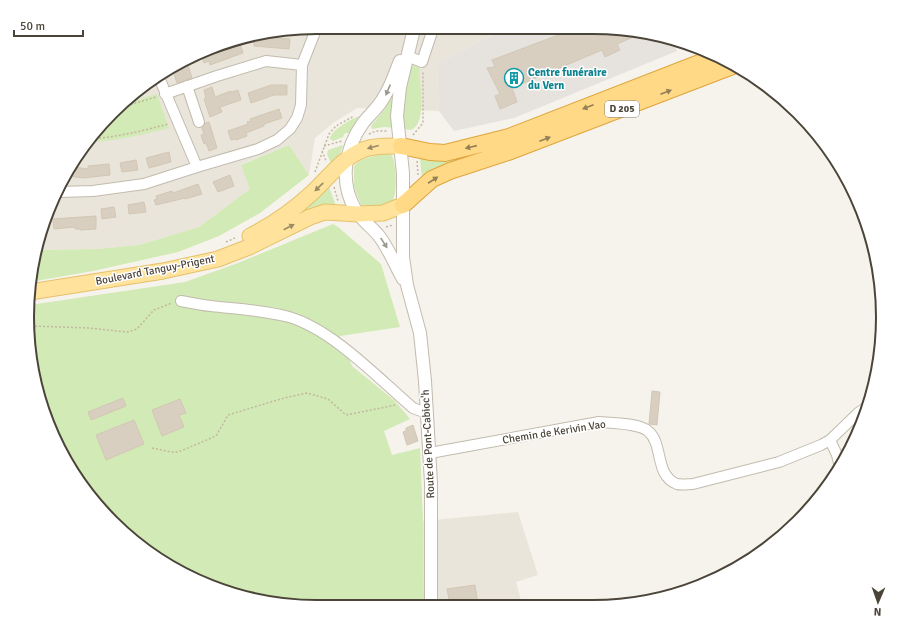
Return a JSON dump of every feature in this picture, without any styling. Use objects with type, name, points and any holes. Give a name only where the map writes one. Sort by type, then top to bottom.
[{"type":"highway","name":"D 205","points":[[401,146],[430,152],[445,152],[509,138],[709,59]]},
{"type":"highway","name":"D 205","points":[[403,205],[432,180],[450,171],[508,152],[727,68]]},
{"type":"main road","points":[[187,265],[226,249],[260,231],[292,210],[312,193],[346,159],[364,150],[380,146],[401,146]]},
{"type":"main road","name":"Boulevard Tanguy-Prigent","points":[[35,291],[163,271],[218,258],[249,248],[310,217],[325,212],[358,214],[383,213],[403,205]]},
{"type":"street","points":[[63,192],[93,191],[144,184],[197,166],[258,149],[277,140],[290,129],[297,118],[301,105],[302,65],[315,34]]},
{"type":"street","points":[[358,214],[348,192],[346,178],[346,159],[349,147],[356,133],[384,98],[412,34]]},
{"type":"street","points":[[403,205],[401,146],[397,116],[400,87],[413,34]]},
{"type":"street","points":[[407,56],[422,62],[431,34]]},
{"type":"street","points":[[165,94],[266,61],[302,65]]},
{"type":"street","points":[[160,82],[197,166]]},
{"type":"street","points":[[187,86],[199,122]]},
{"type":"street","name":"Route de Pont-Cabioc'h","points":[[403,205],[403,258],[407,285],[420,333],[425,381],[430,453],[431,600]]},
{"type":"street","name":"Route de Pont-Cabioc'h","points":[[358,214],[379,236],[389,251],[407,285]]},
{"type":"street","points":[[181,301],[210,306],[256,310],[290,317],[311,327],[341,345],[413,408],[420,411],[427,411]]},
{"type":"street","name":"Chemin de Kerivin Vao","points":[[430,453],[599,422],[617,423],[646,430],[653,436],[661,466],[666,476],[678,484],[693,484],[779,462],[821,445],[830,440],[859,412]]},
{"type":"street","points":[[830,440],[838,458]]},
{"type":"path","points":[[413,135],[423,122],[422,62]]},
{"type":"path","points":[[129,105],[165,94]]},
{"type":"path","points":[[315,173],[329,134],[336,126],[355,116]]},
{"type":"path","points":[[97,138],[134,133],[177,121]]},
{"type":"path","points":[[222,244],[243,234]]},
{"type":"path","points":[[34,326],[89,328],[127,332],[137,329],[154,310],[181,301]]},
{"type":"path","points":[[152,448],[178,452],[216,436],[228,415],[284,398],[307,393],[328,399],[346,415],[408,403]]},
{"type":"shaded area","points":[[317,34],[495,34],[437,64],[439,111],[357,108],[333,123],[315,138],[309,175],[289,145],[242,164],[250,189],[199,227],[139,245],[97,249],[42,250],[49,226],[63,192],[72,175],[92,145],[104,130],[130,104],[175,72],[192,63],[226,49],[262,39],[280,36]]},
{"type":"shaded area","points":[[495,34],[593,34],[630,36],[675,46],[677,51],[514,118],[454,131],[439,111],[437,64]]},
{"type":"shaded area","points":[[518,512],[538,575],[516,582],[521,600],[424,600],[423,521]]},
{"type":"green space","points":[[408,64],[419,67],[421,92],[421,111],[419,119],[416,126],[411,130],[404,129],[403,114]]},
{"type":"green space","points":[[157,94],[169,128],[129,137],[95,141],[104,130],[135,100]]},
{"type":"green space","points":[[392,97],[394,98],[395,128],[384,127],[372,129],[371,126],[385,109]]},
{"type":"green space","points":[[360,116],[349,133],[345,133],[343,137],[333,141],[330,139],[334,132],[347,122]]},
{"type":"green space","points":[[503,144],[422,181],[420,157]]},
{"type":"green space","points":[[289,145],[309,175],[260,213],[219,236],[178,252],[93,271],[36,281],[42,250],[97,249],[139,245],[199,227],[250,189],[241,165]]},
{"type":"green space","points":[[343,145],[338,159],[332,166],[327,154],[328,150]]},
{"type":"green space","points":[[383,154],[391,154],[393,158],[396,184],[393,200],[377,206],[369,207],[361,205],[354,187],[354,166],[364,159]]},
{"type":"green space","points":[[328,184],[335,203],[333,206],[294,218]]},
{"type":"green space","points":[[333,224],[381,264],[400,327],[340,336],[352,366],[395,401],[410,419],[384,431],[392,455],[420,448],[424,600],[317,600],[280,598],[262,595],[226,585],[192,571],[175,562],[145,542],[130,530],[104,504],[82,474],[63,442],[49,408],[39,372],[36,354],[35,304],[185,282],[238,263]]},
{"type":"building","name":"Centre funéraire du Vern","points":[[561,34],[634,37],[617,44],[620,50],[605,57],[602,50],[512,88],[517,102],[500,109],[495,96],[500,94],[487,68],[495,67],[492,60]]},
{"type":"building","points":[[272,37],[290,39],[289,49],[254,46],[254,41],[262,39]]},
{"type":"building","points":[[240,45],[243,53],[210,65],[209,61],[204,63],[203,59]]},
{"type":"building","points":[[188,65],[192,78],[177,83],[174,73]]},
{"type":"building","points":[[271,85],[287,85],[287,95],[274,95],[251,103],[248,93]]},
{"type":"building","points":[[212,87],[215,97],[238,90],[241,100],[220,107],[222,112],[210,117],[204,99],[206,98],[204,90]]},
{"type":"building","points":[[279,109],[282,118],[264,124],[264,126],[246,133],[247,136],[236,140],[231,140],[228,131],[248,124],[247,122],[251,121],[250,119]]},
{"type":"building","points":[[209,122],[217,148],[209,151],[206,143],[204,144],[201,135],[204,134],[202,128],[205,123]]},
{"type":"building","points":[[169,152],[171,162],[149,168],[146,158]]},
{"type":"building","points":[[136,160],[138,170],[122,172],[120,163]]},
{"type":"building","points":[[109,164],[110,175],[83,178],[71,176],[77,167],[88,169],[88,166]]},
{"type":"building","points":[[230,175],[234,186],[218,192],[213,182]]},
{"type":"building","points":[[198,184],[202,194],[156,205],[154,200],[157,199],[156,196],[172,191],[173,193]]},
{"type":"building","points":[[144,202],[146,212],[129,214],[128,205]]},
{"type":"building","points":[[114,207],[116,217],[102,219],[101,209]]},
{"type":"building","points":[[96,216],[96,229],[80,230],[75,229],[75,227],[54,229],[53,219]]},
{"type":"building","points":[[652,391],[660,392],[657,425],[649,424]]},
{"type":"building","points":[[123,398],[126,406],[91,420],[88,412]]},
{"type":"building","points":[[180,399],[186,413],[179,415],[184,427],[162,436],[152,410]]},
{"type":"building","points":[[134,420],[144,444],[106,460],[96,435]]},
{"type":"building","points":[[413,425],[418,441],[407,445],[403,432],[406,431],[406,428]]},
{"type":"building","points":[[475,585],[477,600],[449,600],[447,589]]},
{"type":"place","name":"Centre funéraire du Vern","points":[[514,78]]}]
